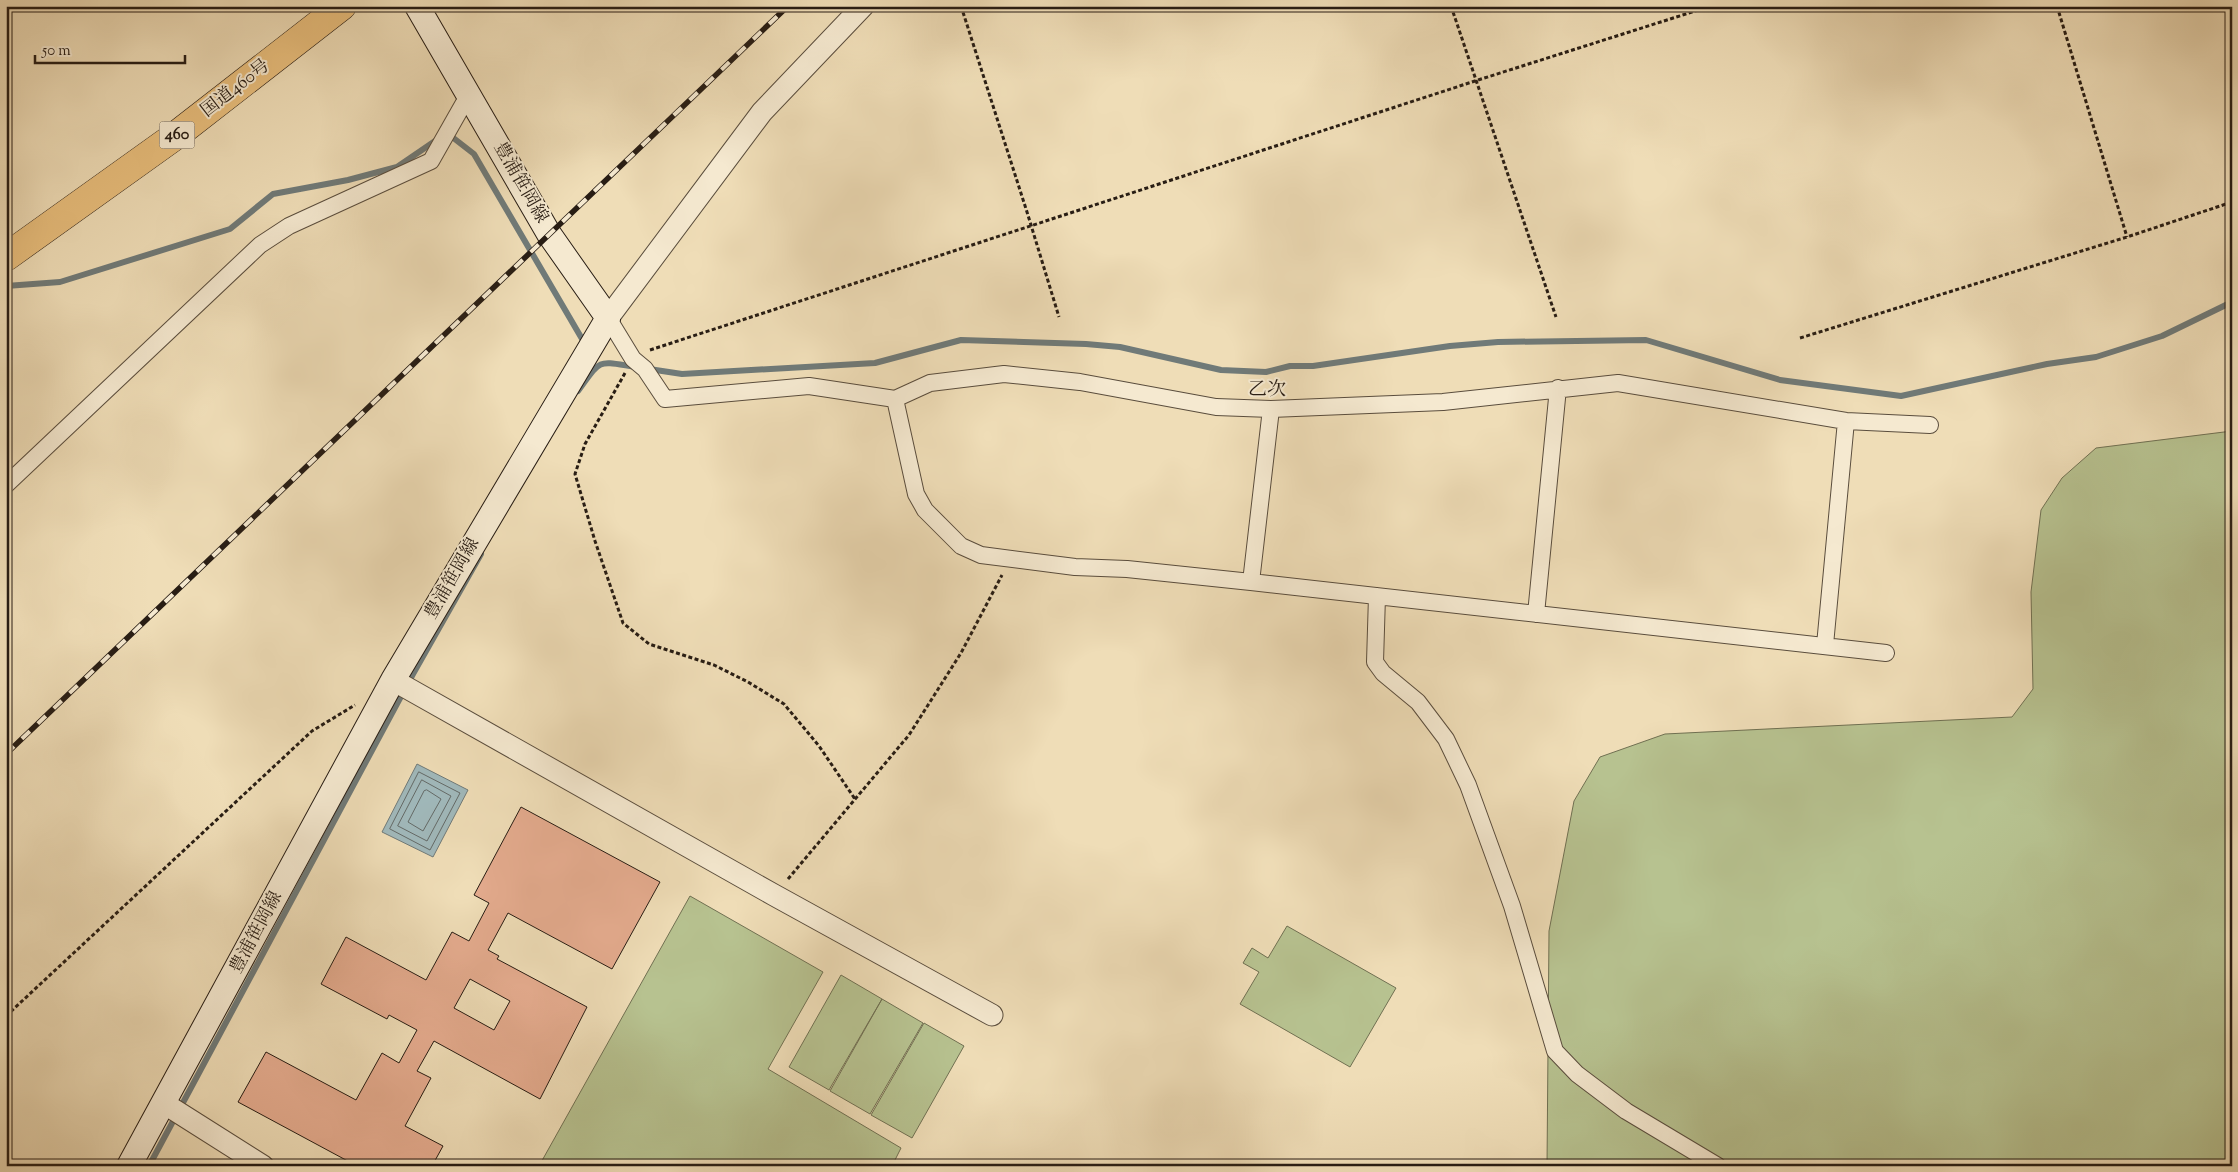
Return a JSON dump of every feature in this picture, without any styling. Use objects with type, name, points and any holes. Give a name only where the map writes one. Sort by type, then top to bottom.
[{"type":"highway","name":"国道460号","points":[[6,257],[175,136],[342,6]]},
{"type":"main road","name":"豊浦笹岡線","points":[[129,1166],[165,1104],[393,680],[608,318],[549,234],[418,6]]},
{"type":"street","points":[[863,6],[762,112],[608,318],[633,359],[645,369],[665,399],[809,386],[895,399],[930,383],[1004,374],[1080,382],[1216,407],[1272,409],[1443,402],[1558,388],[1618,383],[1846,421],[1930,424]]},
{"type":"street","points":[[6,485],[260,245],[289,226],[431,161],[469,94]]},
{"type":"street","points":[[1536,614],[1558,388]]},
{"type":"street","points":[[895,399],[916,494],[925,510],[961,546],[981,556],[1251,582],[1886,653]]},
{"type":"street","points":[[1251,582],[1272,409]]},
{"type":"street","points":[[1824,645],[1846,421]]},
{"type":"street","points":[[1377,596],[1375,662],[1383,673],[1418,702],[1446,739],[1468,785],[1512,906],[1555,1051],[1577,1074],[1626,1111],[1718,1166]]},
{"type":"street","points":[[393,680],[774,895],[992,1015]]},
{"type":"street","points":[[165,1104],[262,1166]]},
{"type":"path","points":[[961,6],[1027,212],[1058,317]]},
{"type":"path","points":[[1451,6],[1556,317]]},
{"type":"path","points":[[855,799],[819,746],[784,704],[748,682],[714,665],[649,644],[624,623],[595,541],[575,474],[585,444],[633,359],[659,346],[1475,80],[1711,6]]},
{"type":"path","points":[[2057,6],[2128,237]]},
{"type":"path","points":[[1800,338],[2128,237],[2232,202]]},
{"type":"path","points":[[774,895],[909,735],[961,653],[1010,559]]},
{"type":"path","points":[[6,1016],[312,731],[361,701]]},
{"type":"green space","points":[[2232,431],[2232,1166],[1547,1166],[1549,931],[1574,801],[1600,757],[1665,734],[2012,717],[2033,689],[2031,592],[2041,510],[2062,478],[2096,448]]},
{"type":"green space","points":[[690,896],[823,972],[768,1069],[901,1148],[892,1166],[539,1166]]},
{"type":"green space","points":[[1287,926],[1396,988],[1350,1067],[1240,1004],[1259,972],[1243,963],[1252,948],[1268,958]]},
{"type":"green space","points":[[841,975],[882,999],[829,1090],[789,1067]]},
{"type":"green space","points":[[882,999],[923,1023],[870,1114],[830,1091]]},
{"type":"green space","points":[[924,1023],[964,1046],[912,1138],[871,1115]]},
{"type":"water","points":[[417,764],[468,790],[433,857],[382,832]]},
{"type":"building","points":[[521,807],[660,882],[612,969],[508,913],[488,950],[499,956],[497,959],[587,1007],[540,1099],[434,1041],[417,1071],[431,1078],[405,1126],[443,1146],[432,1166],[357,1166],[238,1102],[266,1052],[356,1100],[382,1053],[399,1063],[417,1030],[389,1015],[387,1019],[321,984],[346,937],[426,980],[452,932],[469,941],[489,903],[474,895]],"holes":[[[470,979],[510,1001],[494,1030],[454,1008]]]},
{"type":"waterway","points":[[447,133],[474,154],[585,344]]},
{"type":"waterway","points":[[6,286],[60,282],[230,229],[273,194],[348,180],[397,167],[438,139]]},
{"type":"waterway","points":[[649,369],[682,374],[875,363],[961,340],[1086,344],[1120,347],[1221,370],[1266,372],[1290,366],[1313,366],[1450,346],[1498,342],[1646,340],[1780,380],[1901,396],[2047,364],[2096,357],[2162,336],[2232,302]]},
{"type":"waterway","points":[[578,391],[596,367],[601,364],[636,367]]},
{"type":"waterway","points":[[149,1166],[413,674],[481,554]]},
{"type":"railway","points":[[6,754],[788,6]]},
{"type":"district","name":"乙次","points":[[1267,390]]}]
